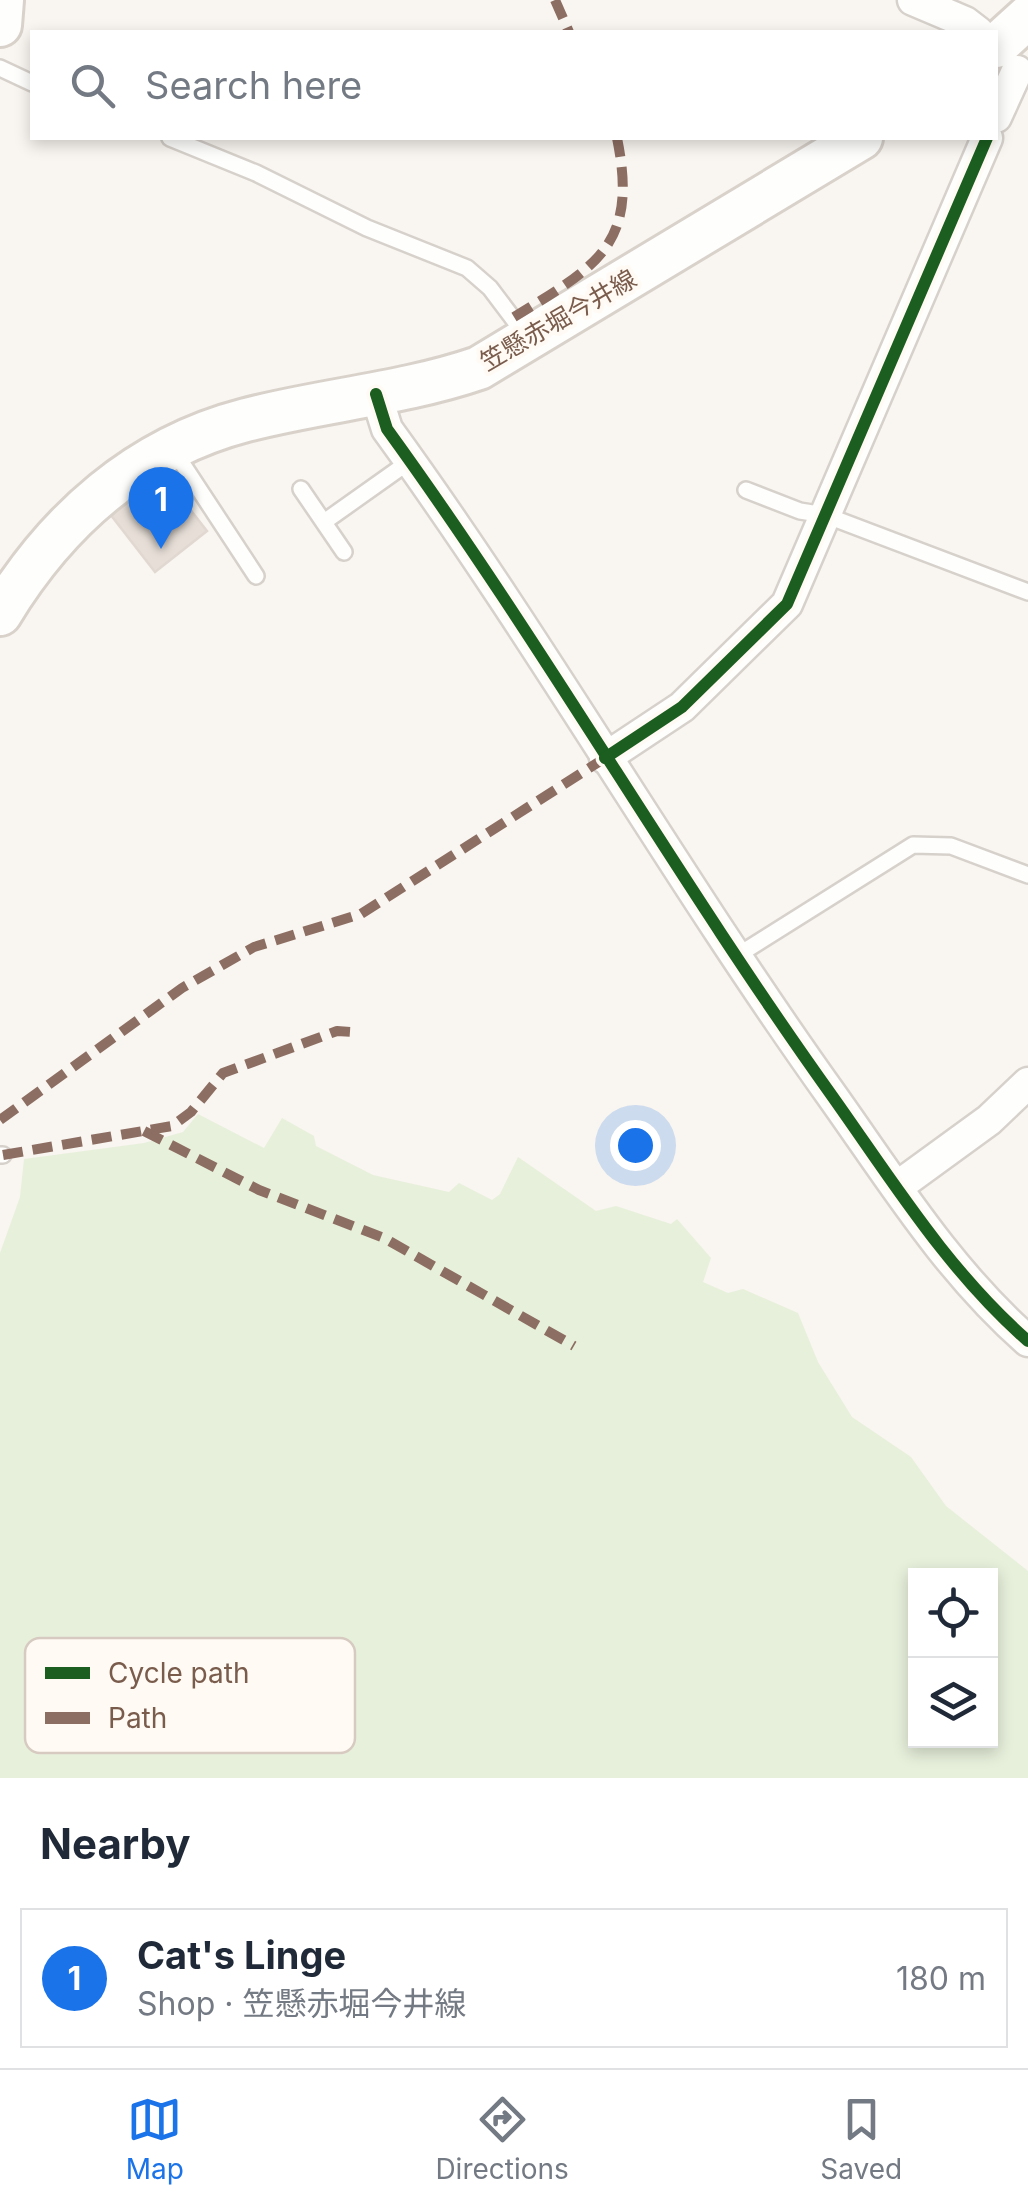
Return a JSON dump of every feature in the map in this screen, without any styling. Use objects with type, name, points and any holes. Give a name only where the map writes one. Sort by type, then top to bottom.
[{"type":"main road","points":[[0,25],[2,0]]},
{"type":"main road","points":[[1009,60],[1028,18]]},
{"type":"main road","name":"笠懸赤堀今井線","points":[[0,614],[35,560],[70,518],[172,448],[249,419],[464,373],[529,340],[858,140]]},
{"type":"street","points":[[913,0],[974,30]]},
{"type":"street","points":[[998,109],[1009,60]]},
{"type":"street","points":[[604,758],[672,716],[780,615],[986,140]]},
{"type":"street","points":[[376,394],[387,429],[734,958],[959,1273],[1028,1341]]},
{"type":"street","points":[[896,1187],[988,1120],[1028,1083]]},
{"type":"lane","points":[[0,68],[30,82]]},
{"type":"lane","points":[[175,140],[256,172],[367,228],[467,268],[490,288],[529,340]]},
{"type":"lane","points":[[172,448],[180,466],[256,576]]},
{"type":"lane","points":[[324,522],[410,461]]},
{"type":"lane","points":[[302,489],[344,552]]},
{"type":"lane","points":[[746,490],[800,510],[825,514],[1028,592]]},
{"type":"lane","points":[[734,958],[913,846],[951,846],[1028,875]]},
{"type":"green space","points":[[198,1114],[264,1148],[282,1118],[314,1136],[316,1146],[373,1175],[449,1192],[459,1183],[492,1200],[500,1194],[518,1157],[596,1211],[616,1206],[671,1224],[677,1219],[711,1258],[703,1282],[728,1293],[743,1289],[798,1313],[818,1362],[852,1417],[911,1457],[946,1506],[1028,1571],[1028,1778],[0,1778],[0,1253],[20,1197],[24,1159],[144,1143],[183,1132]]},
{"type":"building","points":[[132,497],[161,530],[189,508],[207,531],[155,572],[110,514]]},
{"type":"marked path","points":[[555,0],[568,30]]},
{"type":"marked path","points":[[514,317],[568,283],[605,248],[616,228],[622,204],[617,140]]},
{"type":"marked path","points":[[0,1120],[182,988],[254,947],[361,914],[605,758]]},
{"type":"marked path","points":[[3,1155],[172,1126],[191,1112],[223,1073],[337,1031],[352,1032]]},
{"type":"marked path","points":[[144,1131],[259,1190],[384,1238],[574,1346]]},
{"type":"cycle path","points":[[605,758],[682,707],[787,604],[986,140]]},
{"type":"cycle path","points":[[376,394],[387,429],[500,593],[773,1011],[922,1223],[972,1285],[1028,1341]]},
{"type":"place","name":"Cat's Linge","points":[[161,549]]}]
